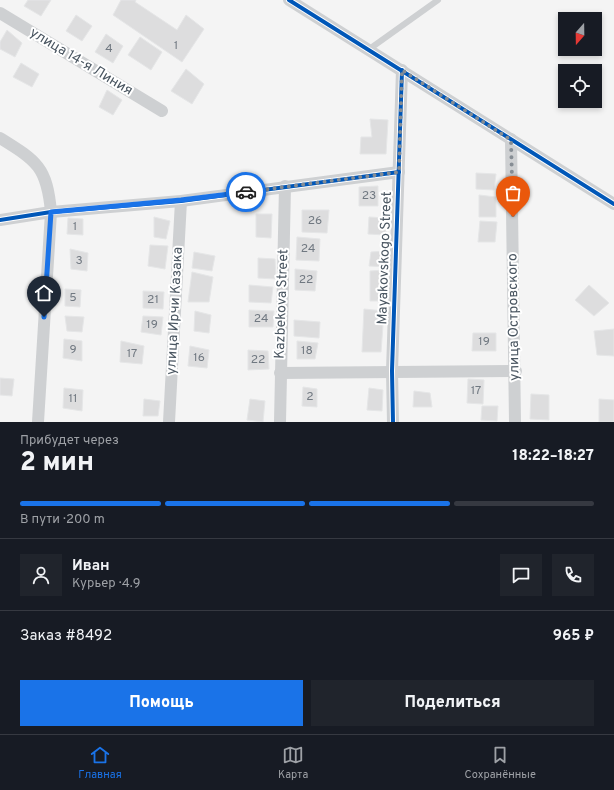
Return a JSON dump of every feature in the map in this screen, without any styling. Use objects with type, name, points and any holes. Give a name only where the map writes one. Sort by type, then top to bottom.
[{"type":"street","points":[[289,0],[614,204]]},
{"type":"street","name":"улица 14-я Линия","points":[[0,13],[162,111]]},
{"type":"street","name":"Mayakovskogo Street","points":[[393,422],[392,371],[402,70]]},
{"type":"street","points":[[0,138],[28,155],[43,172],[49,192],[51,212],[38,422]]},
{"type":"street","name":"улица Островского","points":[[511,140],[516,371],[515,422]]},
{"type":"street","points":[[0,220],[51,212],[181,200],[399,172]]},
{"type":"street","name":"Kazbekova Street","points":[[280,422],[285,186]]},
{"type":"street","name":"улица Ирчи Казака","points":[[169,422],[181,200]]},
{"type":"street","points":[[280,373],[516,371]]},
{"type":"lane","points":[[368,50],[438,0]]},
{"type":"building","points":[[28,0],[51,0],[41,16],[24,6]]},
{"type":"building","points":[[121,0],[136,0],[135,2],[177,30],[186,15],[204,29],[182,62],[113,15]]},
{"type":"building","points":[[76,15],[92,26],[82,41],[66,31]]},
{"type":"building","points":[[7,30],[22,43],[15,57],[0,49],[0,42]]},
{"type":"building","points":[[106,34],[123,46],[113,63],[95,52]]},
{"type":"building","points":[[140,37],[162,52],[151,70],[128,55]]},
{"type":"building","points":[[21,63],[39,74],[32,87],[13,77]]},
{"type":"building","points":[[186,69],[204,84],[192,104],[171,91]]},
{"type":"building","points":[[107,90],[122,100],[113,115],[99,107]]},
{"type":"building","points":[[370,119],[388,120],[386,154],[360,154],[361,137],[372,137]]},
{"type":"building","points":[[476,173],[496,174],[494,190],[476,189]]},
{"type":"building","points":[[378,186],[378,206],[359,206],[359,187]]},
{"type":"building","points":[[479,195],[496,197],[496,217],[479,217]]},
{"type":"building","points":[[302,210],[329,210],[327,233],[302,232]]},
{"type":"building","points":[[256,214],[272,214],[271,238],[256,237]]},
{"type":"building","points":[[154,217],[170,221],[166,239],[154,237]]},
{"type":"building","points":[[369,217],[386,218],[386,235],[368,234]]},
{"type":"building","points":[[68,218],[83,219],[83,235],[67,234]]},
{"type":"building","points":[[480,221],[497,222],[495,242],[478,242]]},
{"type":"building","points":[[297,237],[320,239],[319,261],[296,260]]},
{"type":"building","points":[[150,245],[168,246],[165,269],[148,266]]},
{"type":"building","points":[[70,249],[88,253],[87,271],[71,269]]},
{"type":"building","points":[[388,251],[388,267],[369,266],[371,252]]},
{"type":"building","points":[[194,252],[215,256],[212,271],[192,268]]},
{"type":"building","points":[[258,258],[275,259],[276,279],[258,278]]},
{"type":"building","points":[[295,269],[317,271],[315,291],[295,290]]},
{"type":"building","points":[[386,270],[385,301],[370,301],[370,271]]},
{"type":"building","points":[[192,272],[213,277],[209,302],[188,302]]},
{"type":"building","points":[[249,285],[273,287],[271,303],[249,302]]},
{"type":"building","points":[[589,285],[609,303],[594,316],[575,300]]},
{"type":"building","points":[[65,289],[81,290],[80,307],[65,306]]},
{"type":"building","points":[[143,291],[164,292],[163,309],[143,308]]},
{"type":"building","points":[[364,309],[384,311],[381,352],[362,352]]},
{"type":"building","points":[[249,310],[274,311],[273,327],[249,327]]},
{"type":"building","points":[[195,311],[211,315],[209,333],[194,331]]},
{"type":"building","points":[[65,316],[84,317],[82,332],[67,331]]},
{"type":"building","points":[[143,316],[163,317],[161,335],[141,332]]},
{"type":"building","points":[[294,320],[320,322],[319,338],[294,336]]},
{"type":"building","points":[[614,329],[614,356],[597,355],[594,331]]},
{"type":"building","points":[[473,333],[496,333],[496,351],[472,351]]},
{"type":"building","points":[[64,339],[82,341],[82,361],[63,358]]},
{"type":"building","points":[[121,341],[144,346],[142,364],[120,362]]},
{"type":"building","points":[[297,341],[318,343],[315,359],[297,359]]},
{"type":"building","points":[[190,346],[209,350],[207,368],[188,366]]},
{"type":"building","points":[[248,350],[268,351],[269,369],[248,370]]},
{"type":"building","points":[[0,378],[14,379],[12,396],[0,395]]},
{"type":"building","points":[[468,379],[484,380],[483,404],[467,403]]},
{"type":"building","points":[[303,387],[317,389],[317,407],[302,406]]},
{"type":"building","points":[[64,388],[83,390],[82,411],[63,408]]},
{"type":"building","points":[[369,388],[383,390],[382,411],[367,410]]},
{"type":"building","points":[[414,391],[430,393],[432,407],[413,407]]},
{"type":"building","points":[[531,394],[549,395],[549,420],[530,419]]},
{"type":"building","points":[[144,399],[160,401],[158,416],[143,416]]},
{"type":"building","points":[[250,399],[265,401],[263,422],[247,420]]},
{"type":"building","points":[[599,399],[614,400],[614,422],[599,422]]},
{"type":"building","points":[[482,406],[498,406],[497,421],[481,420]]},
{"type":"cycle path","points":[[289,0],[614,204]]},
{"type":"cycle path","points":[[393,422],[392,371],[402,70]]},
{"type":"cycle path","points":[[0,220],[51,212],[181,201],[399,172]]},
{"type":"way so far","points":[[246,192],[399,172],[402,70],[511,140],[513,217]]},
{"type":"route","points":[[44,317],[51,212],[181,200],[246,192]]}]
